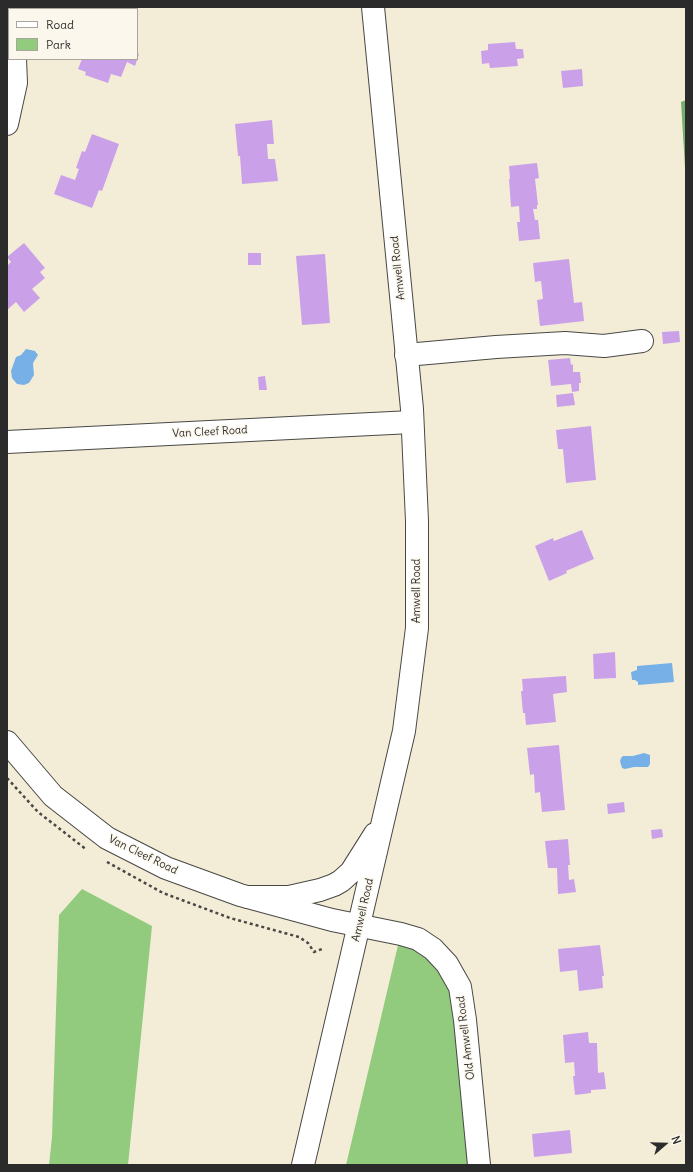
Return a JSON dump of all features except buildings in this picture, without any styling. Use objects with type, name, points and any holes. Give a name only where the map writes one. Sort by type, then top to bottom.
[{"type":"main road","name":"Amwell Road","points":[[303,1165],[404,731],[417,628],[417,521],[412,422],[373,7]]},
{"type":"main road","points":[[7,124],[16,83],[15,60]]},
{"type":"main road","points":[[406,355],[496,347],[565,343],[604,346],[642,341]]},
{"type":"main road","name":"Van Cleef Road","points":[[7,442],[412,422]]},
{"type":"main road","name":"Van Cleef Road","points":[[7,742],[53,796],[107,838],[166,868],[248,897],[359,926]]},
{"type":"main road","points":[[248,897],[289,897],[320,890],[334,885],[351,872],[383,822]]},
{"type":"main road","name":"Old Amwell Road","points":[[359,926],[396,932],[418,939],[433,949],[447,964],[460,987],[465,1020],[479,1165]]},
{"type":"green space","points":[[686,100],[686,184],[681,102]]},
{"type":"green space","points":[[82,889],[152,926],[128,1165],[49,1165],[52,1137],[59,915]]},
{"type":"green space","points":[[399,941],[437,959],[463,1024],[476,1165],[346,1165]]},
{"type":"water","points":[[26,349],[35,351],[38,355],[33,363],[34,375],[29,383],[24,385],[17,384],[12,378],[11,371],[16,357],[21,355]]},
{"type":"water","points":[[672,663],[674,682],[638,685],[638,682],[632,680],[631,672],[637,670],[637,666]]},
{"type":"water","points":[[644,753],[650,755],[650,764],[648,767],[622,768],[620,761],[623,756],[633,756]]}]
